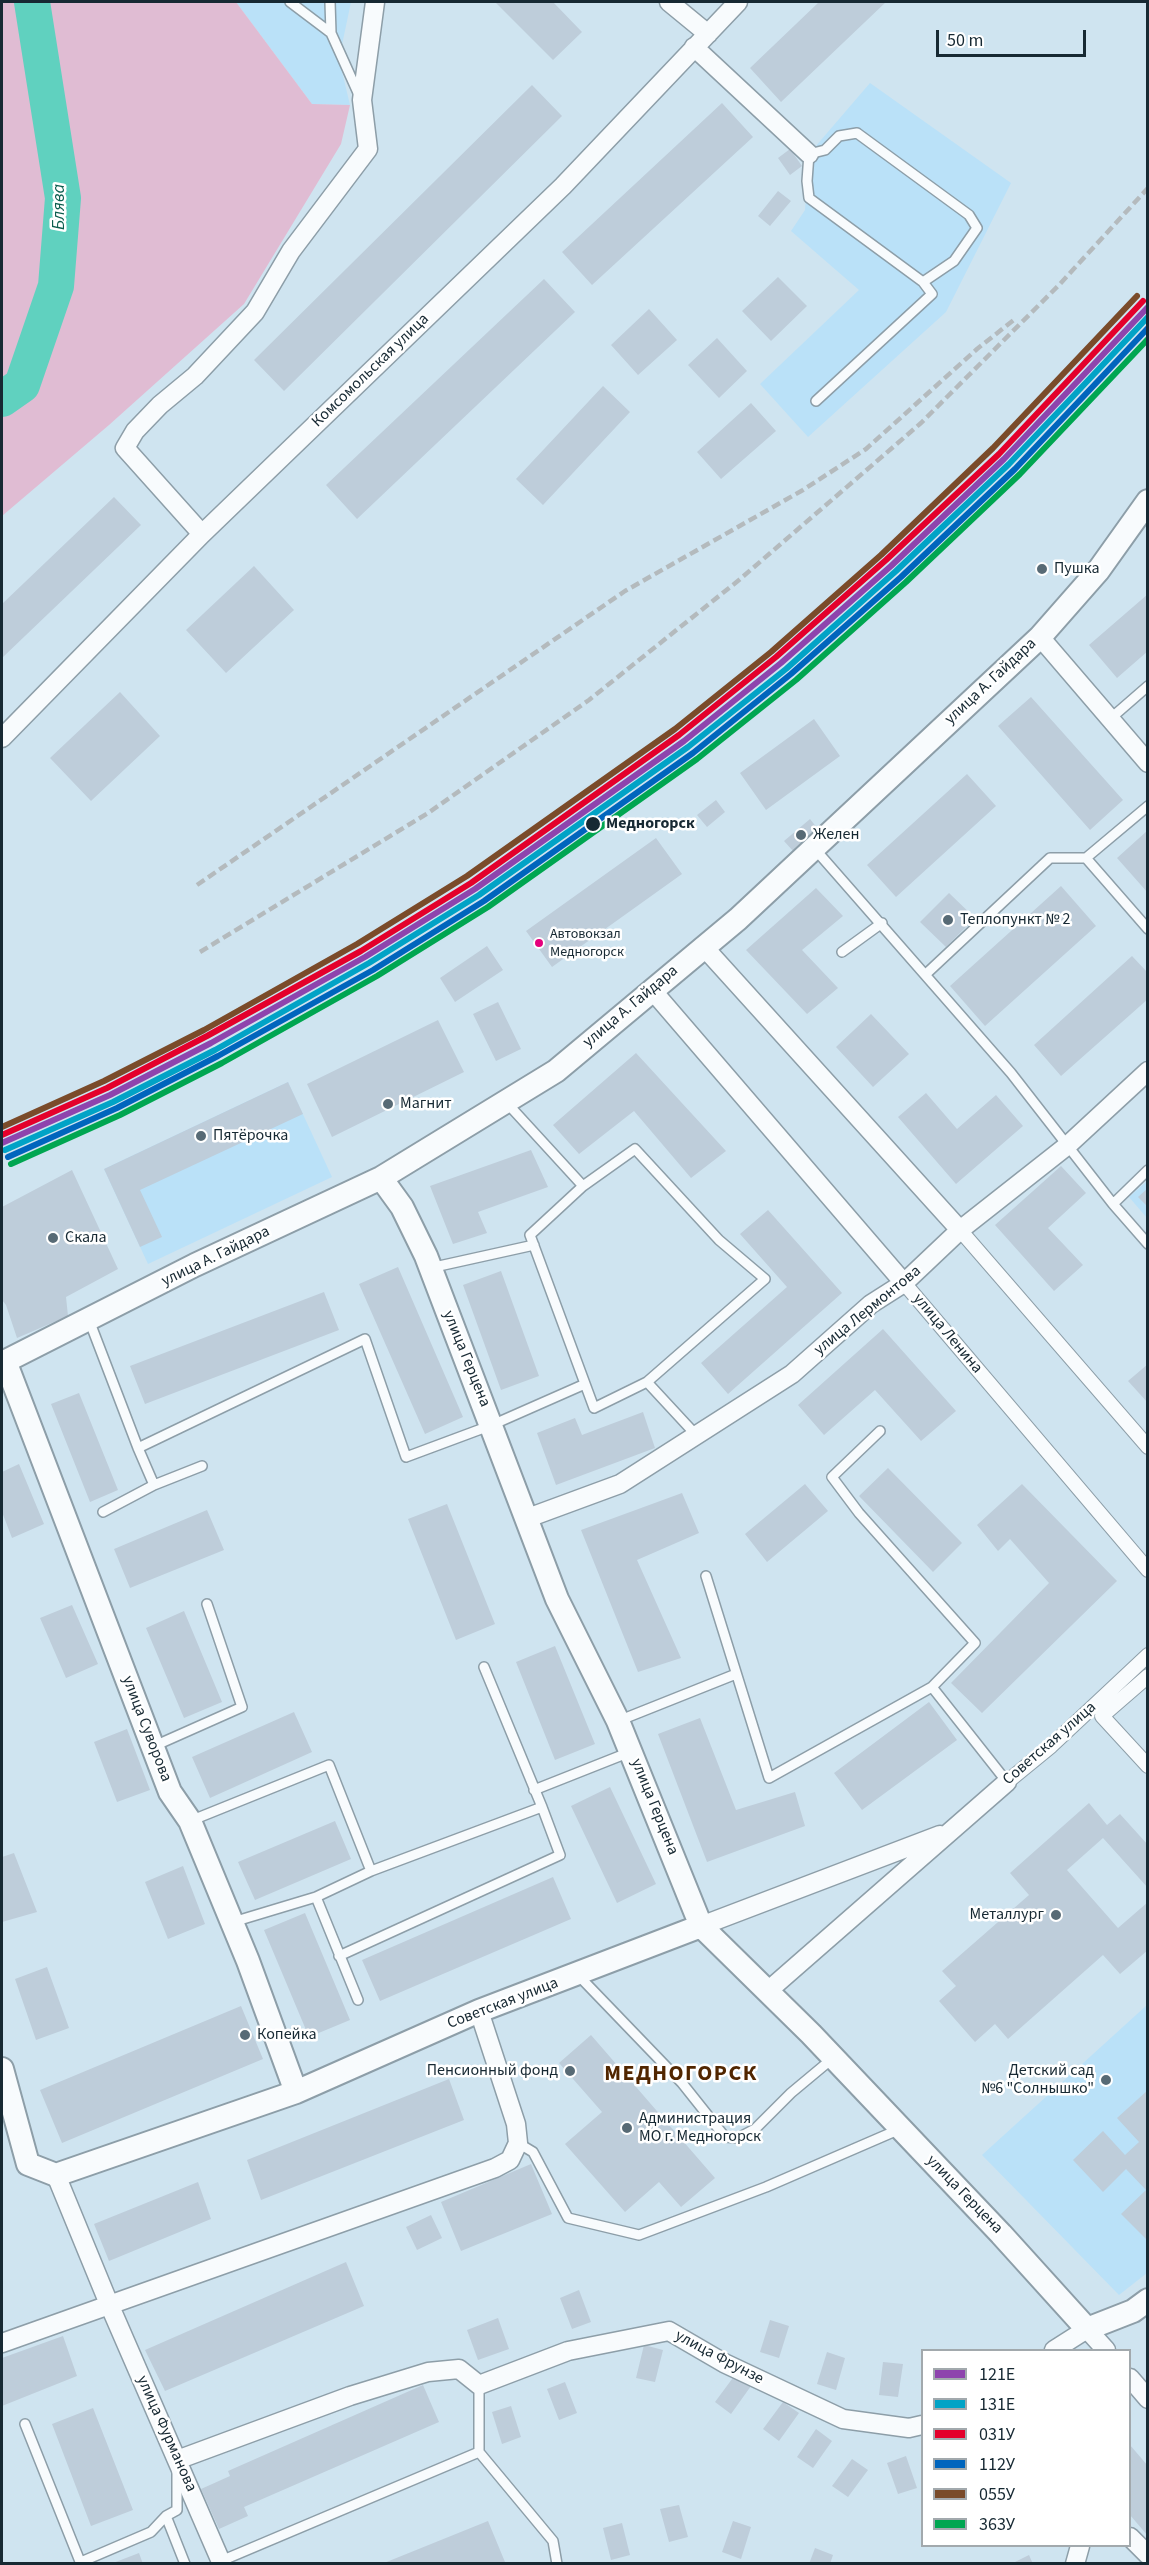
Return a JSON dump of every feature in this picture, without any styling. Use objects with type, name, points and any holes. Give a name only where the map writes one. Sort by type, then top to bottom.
[{"type":"street","points":[[202,534],[125,448],[135,430],[159,405],[195,376],[255,312],[291,251],[368,149],[362,100],[375,2]]},
{"type":"street","points":[[669,2],[708,34]]},
{"type":"street","name":"Комсомольская улица","points":[[2,738],[202,534],[563,186],[738,2]]},
{"type":"street","points":[[694,47],[809,154]]},
{"type":"street","name":"улица А. Гайдара","points":[[3,1362],[195,1265],[381,1178],[556,1071],[738,919],[1040,637],[1098,571],[1148,501]]},
{"type":"street","points":[[1040,637],[1148,763]]},
{"type":"street","points":[[703,946],[960,1230],[1148,1447]]},
{"type":"street","name":"улица Ленина","points":[[652,990],[1148,1570]]},
{"type":"street","name":"улица Лермонтова","points":[[525,1520],[620,1484],[792,1374],[871,1304],[904,1283],[960,1230],[1068,1145],[1148,1071]]},
{"type":"street","name":"улица Герцена","points":[[381,1178],[402,1207],[430,1268],[557,1599],[632,1751],[701,1926],[769,1990],[1088,2329]]},
{"type":"street","name":"улица Суворова","points":[[3,1362],[170,1792],[190,1821],[230,1923],[248,1961],[296,2092]]},
{"type":"street","name":"Советская улица","points":[[769,1990],[1051,1746],[1148,1655]]},
{"type":"street","points":[[1148,1676],[1102,1716],[1148,1766]]},
{"type":"street","name":"Советская улица","points":[[56,2175],[296,2092],[479,2011],[951,1831]]},
{"type":"street","points":[[2,2343],[495,2168],[510,2160],[518,2143],[516,2124],[479,2011]]},
{"type":"street","points":[[3,2077],[28,2164],[56,2175]]},
{"type":"street","name":"улица Фурманова","points":[[56,2175],[109,2304],[222,2562]]},
{"type":"street","points":[[1056,2349],[1088,2329],[1133,2311],[1148,2300]]},
{"type":"street","points":[[1078,2349],[1088,2329]]},
{"type":"street","points":[[1088,2329],[1105,2349]]},
{"type":"street","name":"улица Фрунзе","points":[[479,2385],[568,2351],[669,2331],[724,2363],[843,2419],[909,2428],[921,2424]]},
{"type":"street","points":[[177,2460],[350,2396],[428,2372],[459,2369],[479,2385]]},
{"type":"street","points":[[1131,2379],[1148,2399]]},
{"type":"street","points":[[1131,2538],[1148,2555]]},
{"type":"street","points":[[1075,2564],[1080,2547]]},
{"type":"lane","points":[[290,2],[331,33]]},
{"type":"lane","points":[[330,2],[331,33],[362,100]]},
{"type":"lane","points":[[816,401],[932,294],[923,282],[809,198],[807,181],[809,154],[825,150],[839,136],[856,133],[969,215],[977,228],[954,261],[923,282]]},
{"type":"lane","points":[[1110,719],[1148,686]]},
{"type":"lane","points":[[926,974],[1050,858],[1086,858],[1148,806]]},
{"type":"lane","points":[[814,848],[882,922],[1011,1073],[1113,1204],[1148,1244]]},
{"type":"lane","points":[[1086,858],[1148,929]]},
{"type":"lane","points":[[842,952],[882,922]]},
{"type":"lane","points":[[506,1101],[583,1186]]},
{"type":"lane","points":[[635,1149],[719,1240],[765,1280],[647,1382],[594,1408],[534,1245],[530,1235],[583,1186],[635,1149]]},
{"type":"lane","points":[[1113,1204],[1148,1170]]},
{"type":"lane","points":[[430,1268],[534,1245]]},
{"type":"lane","points":[[89,1320],[154,1485]]},
{"type":"lane","points":[[138,1448],[365,1339],[406,1457],[492,1425],[585,1384]]},
{"type":"lane","points":[[647,1382],[697,1436]]},
{"type":"lane","points":[[706,1576],[769,1778],[932,1687],[975,1643],[859,1513],[832,1477],[880,1431]]},
{"type":"lane","points":[[103,1512],[154,1485],[202,1466]]},
{"type":"lane","points":[[152,1747],[242,1707],[207,1604]]},
{"type":"lane","points":[[339,1956],[560,1855],[484,1667]]},
{"type":"lane","points":[[618,1721],[736,1674]]},
{"type":"lane","points":[[932,1687],[1007,1782]]},
{"type":"lane","points":[[534,1790],[632,1751]]},
{"type":"lane","points":[[190,1821],[329,1766],[371,1870]]},
{"type":"lane","points":[[230,1923],[316,1897],[371,1870],[542,1807]]},
{"type":"lane","points":[[316,1897],[358,2000]]},
{"type":"lane","points":[[578,1974],[682,2083],[725,2137],[738,2138],[754,2129],[791,2093],[833,2058]]},
{"type":"lane","points":[[518,2143],[533,2152],[568,2218],[639,2235],[766,2187],[900,2129]]},
{"type":"lane","points":[[479,2385],[479,2452],[553,2541],[557,2564]]},
{"type":"lane","points":[[25,2424],[81,2563],[151,2532],[166,2516],[177,2510],[177,2460]]},
{"type":"lane","points":[[222,2562],[479,2452]]},
{"type":"lane","points":[[166,2516],[185,2564]]},
{"type":"shaded area","points":[[2,2],[236,2],[312,104],[350,105],[341,144],[244,304],[109,425],[2,516]]},
{"type":"shaded area","points":[[236,2],[351,2],[339,59],[350,105],[312,104]]},
{"type":"shaded area","points":[[870,83],[1011,183],[946,312],[808,437],[760,384],[859,290],[791,231],[805,210],[809,154]]},
{"type":"shaded area","points":[[288,1082],[332,1177],[148,1264],[104,1169]]},
{"type":"shaded area","points":[[1147,1181],[1147,1218],[1129,1197]]},
{"type":"shaded area","name":"Детский сад №6 \"Солнышко\"","points":[[1147,2005],[1147,2273],[1119,2295],[982,2155]]},
{"type":"building","points":[[495,2],[553,2],[582,32],[553,60]]},
{"type":"building","points":[[819,2],[886,2],[781,102],[750,68]]},
{"type":"building","points":[[532,85],[562,116],[284,391],[254,360]]},
{"type":"building","points":[[722,103],[753,137],[592,285],[562,252]]},
{"type":"building","points":[[790,149],[802,166],[790,175],[778,158]]},
{"type":"building","points":[[778,191],[791,201],[770,226],[758,216]]},
{"type":"building","points":[[778,277],[807,306],[771,341],[742,311]]},
{"type":"building","points":[[544,279],[575,312],[357,519],[326,485]]},
{"type":"building","points":[[649,309],[677,340],[638,375],[611,345]]},
{"type":"building","points":[[717,338],[747,371],[719,398],[688,365]]},
{"type":"building","points":[[603,386],[630,412],[543,505],[516,479]]},
{"type":"building","points":[[751,403],[776,431],[721,479],[697,452]]},
{"type":"building","points":[[114,497],[141,525],[2,658],[2,604]]},
{"type":"building","points":[[254,566],[294,610],[226,673],[186,630]]},
{"type":"building","points":[[1148,594],[1148,651],[1117,678],[1089,645]]},
{"type":"building","points":[[120,692],[160,736],[91,801],[50,758]]},
{"type":"building","points":[[1031,697],[1123,800],[1090,830],[998,726]]},
{"type":"building","points":[[814,719],[840,756],[766,810],[740,773]]},
{"type":"building","points":[[967,774],[996,806],[896,897],[867,865]]},
{"type":"building","points":[[716,800],[725,812],[707,827],[697,815]]},
{"type":"building","name":"Желен","points":[[810,819],[818,829],[793,851],[784,841]]},
{"type":"building","points":[[1148,830],[1148,893],[1117,858]]},
{"type":"building","name":"Медногорск","points":[[656,838],[682,874],[552,967],[526,931]]},
{"type":"building","points":[[1061,886],[1096,926],[985,1026],[950,986]]},
{"type":"building","points":[[816,888],[843,916],[802,950],[838,988],[807,1014],[746,950]]},
{"type":"building","name":"Теплопункт № 2","points":[[949,893],[975,918],[946,947],[920,922]]},
{"type":"building","points":[[487,946],[503,970],[455,1002],[440,978]]},
{"type":"building","points":[[1132,956],[1148,973],[1148,999],[1061,1076],[1034,1045]]},
{"type":"building","points":[[498,1002],[521,1049],[496,1061],[473,1014]]},
{"type":"building","points":[[871,1014],[909,1054],[873,1087],[836,1047]]},
{"type":"building","points":[[438,1020],[464,1072],[332,1137],[307,1084]]},
{"type":"building","points":[[636,1053],[726,1151],[691,1178],[634,1111],[579,1154],[553,1125]]},
{"type":"building","points":[[288,1082],[303,1114],[140,1190],[162,1237],[140,1247],[104,1169]]},
{"type":"building","points":[[926,1093],[957,1129],[996,1095],[1023,1126],[956,1184],[898,1117]]},
{"type":"building","points":[[531,1150],[548,1187],[478,1212],[487,1233],[453,1244],[430,1186]]},
{"type":"building","points":[[1061,1166],[1086,1193],[1048,1228],[1083,1265],[1054,1291],[995,1225]]},
{"type":"building","name":"Скала","points":[[72,1170],[118,1269],[66,1297],[68,1316],[17,1338],[6,1305],[2,1300],[2,1207]]},
{"type":"building","points":[[1148,1188],[1148,1207],[1138,1197]]},
{"type":"building","points":[[768,1210],[842,1293],[728,1394],[701,1363],[787,1287],[740,1234]]},
{"type":"building","points":[[398,1267],[463,1417],[425,1434],[359,1284]]},
{"type":"building","points":[[501,1271],[539,1376],[501,1390],[463,1285]]},
{"type":"building","points":[[324,1292],[339,1330],[145,1404],[130,1366]]},
{"type":"building","points":[[883,1329],[956,1411],[921,1441],[875,1390],[824,1435],[798,1405]]},
{"type":"building","points":[[1148,1364],[1148,1403],[1128,1381]]},
{"type":"building","points":[[79,1393],[118,1490],[90,1502],[51,1404]]},
{"type":"building","points":[[643,1412],[655,1448],[556,1485],[537,1433],[575,1418],[582,1435]]},
{"type":"building","points":[[19,1464],[44,1524],[12,1538],[2,1512],[2,1472]]},
{"type":"building","points":[[888,1468],[962,1543],[933,1572],[859,1496]]},
{"type":"building","points":[[805,1484],[828,1511],[767,1562],[745,1534]]},
{"type":"building","points":[[1022,1484],[1117,1581],[982,1713],[951,1683],[1049,1583],[1010,1539],[998,1551],[977,1525]]},
{"type":"building","points":[[682,1493],[699,1533],[637,1560],[681,1658],[638,1672],[581,1530]]},
{"type":"building","points":[[447,1504],[495,1624],[456,1640],[408,1519]]},
{"type":"building","points":[[207,1510],[224,1550],[130,1588],[114,1549]]},
{"type":"building","points":[[72,1605],[98,1664],[66,1678],[40,1618]]},
{"type":"building","points":[[184,1611],[222,1702],[184,1718],[146,1628]]},
{"type":"building","points":[[555,1646],[595,1744],[555,1760],[516,1662]]},
{"type":"building","points":[[929,1702],[957,1740],[862,1810],[834,1773]]},
{"type":"building","points":[[294,1712],[312,1752],[210,1798],[192,1757]]},
{"type":"building","points":[[700,1718],[736,1810],[795,1792],[805,1826],[707,1862],[658,1734]]},
{"type":"building","points":[[127,1729],[150,1790],[117,1802],[94,1742]]},
{"type":"building","points":[[610,1787],[656,1884],[617,1903],[571,1806]]},
{"type":"building","name":"Металлург","points":[[1089,1803],[1107,1825],[1120,1814],[1148,1845],[1148,1888],[1103,1838],[1067,1870],[1118,1928],[1148,1902],[1148,1950],[1120,1974],[1103,1955],[1008,2039],[995,2024],[975,2042],[939,2001],[956,1986],[942,1971],[1029,1895],[1010,1873]]},
{"type":"building","points":[[335,1821],[351,1859],[255,1900],[238,1862]]},
{"type":"building","points":[[14,1853],[37,1912],[2,1922],[2,1857]]},
{"type":"building","points":[[183,1866],[205,1924],[168,1939],[145,1882]]},
{"type":"building","points":[[553,1877],[571,1919],[380,2001],[362,1960]]},
{"type":"building","points":[[305,1913],[350,2020],[309,2037],[264,1930]]},
{"type":"building","points":[[47,1967],[69,2028],[36,2040],[15,1979]]},
{"type":"building","points":[[241,2006],[263,2059],[62,2143],[40,2090]]},
{"type":"building","name":"Администрация МО г. Медногорск","points":[[591,2035],[715,2178],[681,2207],[659,2182],[625,2212],[565,2144],[602,2112],[559,2063]]},
{"type":"building","points":[[449,2079],[464,2120],[261,2200],[247,2160]]},
{"type":"building","points":[[1148,2090],[1148,2241],[1121,2214],[1146,2190],[1126,2169],[1103,2192],[1073,2160],[1103,2131],[1125,2155],[1139,2142],[1117,2118]]},
{"type":"building","points":[[531,2164],[552,2214],[461,2251],[441,2202]]},
{"type":"building","points":[[198,2182],[211,2219],[109,2261],[94,2224]]},
{"type":"building","points":[[431,2215],[442,2238],[417,2250],[406,2227]]},
{"type":"building","points":[[346,2262],[364,2306],[165,2391],[145,2350]]},
{"type":"building","points":[[579,2290],[591,2322],[572,2329],[560,2298]]},
{"type":"building","points":[[498,2318],[509,2349],[478,2360],[467,2330]]},
{"type":"building","points":[[770,2320],[789,2326],[779,2358],[760,2352]]},
{"type":"building","points":[[63,2336],[77,2376],[2,2406],[2,2358]]},
{"type":"building","points":[[644,2345],[663,2350],[655,2382],[636,2378]]},
{"type":"building","points":[[827,2352],[845,2358],[836,2390],[817,2384]]},
{"type":"building","points":[[883,2362],[903,2364],[898,2397],[879,2395]]},
{"type":"building","points":[[735,2375],[751,2386],[731,2414],[715,2402]]},
{"type":"building","points":[[565,2382],[577,2413],[559,2420],[547,2389]]},
{"type":"building","points":[[423,2385],[439,2422],[244,2507],[248,2516],[219,2529],[201,2489],[230,2476],[228,2471]]},
{"type":"building","points":[[783,2402],[799,2413],[779,2441],[763,2429]]},
{"type":"building","points":[[511,2406],[521,2437],[502,2444],[492,2412]]},
{"type":"building","points":[[93,2408],[133,2510],[91,2526],[52,2424]]},
{"type":"building","points":[[816,2429],[832,2441],[813,2468],[797,2457]]},
{"type":"building","points":[[1131,2446],[1148,2466],[1148,2536],[1131,2516]]},
{"type":"building","points":[[906,2456],[917,2488],[898,2494],[887,2463]]},
{"type":"building","points":[[852,2459],[868,2470],[848,2497],[832,2486]]},
{"type":"building","points":[[679,2505],[688,2537],[669,2542],[660,2509]]},
{"type":"building","points":[[488,2521],[505,2562],[384,2564],[384,2563]]},
{"type":"building","points":[[733,2521],[751,2527],[741,2559],[722,2552]]},
{"type":"building","points":[[622,2523],[630,2555],[611,2560],[603,2528]]},
{"type":"building","points":[[815,2548],[833,2555],[830,2564],[809,2564]]},
{"type":"building","points":[[139,2553],[143,2564],[113,2564],[113,2563]]},
{"type":"building","points":[[1029,2555],[1033,2564],[1011,2564]]},
{"type":"waterway","name":"Блява","points":[[2,399],[22,385],[56,286],[63,198],[32,2]]},
{"type":"railway","points":[[200,952],[428,813],[589,700],[739,580],[921,423],[1059,285],[1148,188]]},
{"type":"railway","points":[[197,885],[625,591],[803,490],[866,449],[977,349],[1015,319]]},
{"type":"transit line","name":"055У","points":[[2,1127],[104,1081],[204,1030],[357,944],[467,876],[675,729],[771,652],[881,555],[993,448],[1137,296]]},
{"type":"transit line","name":"031У","points":[[2,1135],[107,1088],[361,951],[471,883],[679,735],[776,657],[886,560],[999,454],[1143,301]]},
{"type":"transit line","name":"121Е","points":[[2,1143],[110,1095],[211,1043],[365,957],[475,889],[684,741],[781,663],[891,566],[1004,459],[1148,307]]},
{"type":"transit line","name":"131Е","points":[[5,1150],[113,1102],[215,1050],[369,963],[479,895],[688,747],[786,669],[896,571],[1009,464],[1148,317]]},
{"type":"transit line","name":"112У","points":[[8,1157],[117,1108],[218,1056],[373,970],[484,901],[693,753],[791,674],[901,577],[1015,469],[1148,328]]},
{"type":"transit line","name":"363У","points":[[11,1164],[120,1115],[222,1063],[377,976],[488,907],[697,759],[796,680],[906,582],[1020,474],[1148,339]]},
{"type":"place","name":"Пушка","points":[[1042,569]]},
{"type":"place","name":"Медногорск","points":[[593,824]]},
{"type":"place","name":"Желен","points":[[801,835]]},
{"type":"place","name":"Теплопункт № 2","points":[[948,920]]},
{"type":"place","name":"Автовокзал Медногорск","points":[[539,943]]},
{"type":"place","name":"Магнит","points":[[388,1104]]},
{"type":"place","name":"Пятёрочка","points":[[201,1136]]},
{"type":"place","name":"Скала","points":[[53,1238]]},
{"type":"place","name":"Металлург","points":[[1056,1915]]},
{"type":"place","name":"Копейка","points":[[245,2035]]},
{"type":"place","name":"Пенсионный фонд","points":[[570,2071]]},
{"type":"place","name":"Детский сад №6 \"Солнышко\"","points":[[1106,2080]]},
{"type":"place","name":"Администрация МО г. Медногорск","points":[[627,2128]]},
{"type":"district","name":"МЕДНОГОРСК","points":[[681,2075]]}]
